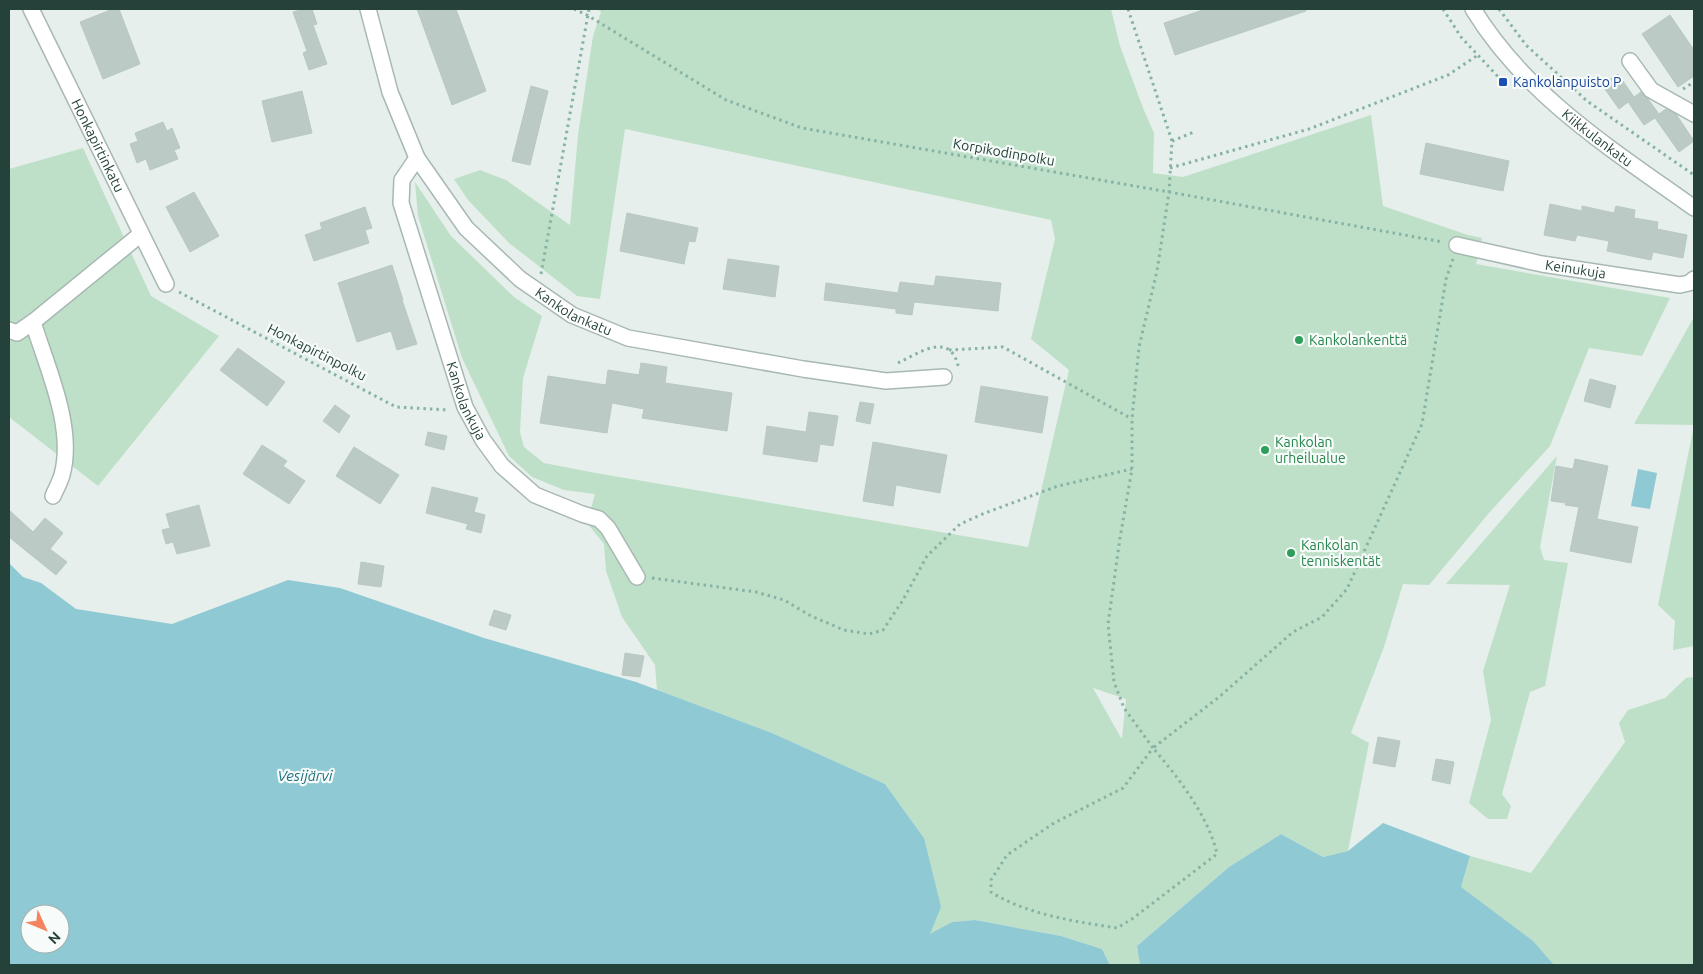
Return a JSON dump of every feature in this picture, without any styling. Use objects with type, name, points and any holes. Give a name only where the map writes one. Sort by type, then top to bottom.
[{"type":"street","name":"Honkapirtinkatu","points":[[31,9],[166,284]]},
{"type":"street","name":"Kankolankatu","points":[[368,9],[390,92],[417,158],[466,228],[520,279],[572,315],[628,338],[803,369],[886,381],[944,377]]},
{"type":"street","name":"Kiikkulankatu","points":[[1473,9],[1521,71],[1571,119],[1694,208]]},
{"type":"street","points":[[1630,61],[1651,90],[1694,114]]},
{"type":"street","name":"Kankolankuja","points":[[417,158],[402,180],[400,203],[465,407],[483,440],[502,466],[534,495],[598,519],[608,528],[637,576]]},
{"type":"street","points":[[9,330],[17,333],[141,234]]},
{"type":"street","name":"Keinukuja","points":[[1457,245],[1542,264],[1680,286],[1694,279]]},
{"type":"street","points":[[32,322],[62,413],[66,441],[62,474],[53,496]]},
{"type":"path","name":"Korpikodinpolku","points":[[574,9],[587,15],[726,100],[802,128],[1457,245]]},
{"type":"path","points":[[535,275],[540,279],[588,9]]},
{"type":"path","points":[[1128,9],[1172,141],[1168,192],[1157,271],[1139,347],[1132,419],[1132,469],[1108,624],[1114,682],[1124,708],[1154,748],[1191,799],[1214,837],[1217,854],[1132,919],[1117,928],[1066,920],[1003,900],[991,892],[991,880],[1007,855],[1054,823],[1123,788],[1143,759],[1154,748],[1219,697],[1293,632],[1322,617],[1346,589],[1422,424],[1446,279],[1457,245]]},
{"type":"path","points":[[1443,9],[1461,37],[1503,82]]},
{"type":"path","points":[[1499,9],[1526,45],[1587,101],[1694,175]]},
{"type":"path","points":[[1170,168],[1309,129],[1448,75],[1478,55]]},
{"type":"path","points":[[1172,141],[1194,132]]},
{"type":"path","name":"Honkapirtinpolku","points":[[166,284],[396,408],[446,411],[465,407]]},
{"type":"path","points":[[948,350],[1002,346],[1132,419]]},
{"type":"path","points":[[890,364],[898,363],[932,347],[943,347],[953,353],[958,362],[960,377]]},
{"type":"path","points":[[637,576],[756,592],[784,600],[811,616],[844,630],[869,634],[883,630],[903,600],[927,556],[960,524],[985,512],[1058,486],[1132,469]]},
{"type":"green space","points":[[597,9],[1111,9],[1120,46],[1154,133],[1153,173],[1183,177],[1371,115],[1383,206],[1482,238],[1476,264],[1670,298],[1642,356],[1589,348],[1550,446],[1489,513],[1429,585],[1403,584],[1384,647],[1351,733],[1369,743],[1348,851],[1323,857],[1281,834],[1229,867],[1137,946],[1140,965],[1110,965],[1102,949],[1061,936],[975,920],[952,922],[930,935],[924,838],[885,784],[772,733],[657,690],[655,665],[622,617],[606,571],[604,544],[587,523],[595,494],[564,490],[532,477],[509,456],[462,358],[418,216],[415,182],[451,236],[514,297],[542,316],[523,378],[520,432],[524,447],[544,463],[1028,547],[1069,370],[1031,339],[1055,239],[1051,220],[625,129],[600,299],[577,296],[509,243],[468,200],[454,179],[480,170],[506,180],[570,225],[578,135],[593,36],[601,12]],"holes":[[[1093,688],[1126,699],[1122,738],[1121,738]]]},
{"type":"green space","points":[[83,148],[151,296],[219,336],[98,486],[9,417],[9,169]]},
{"type":"green space","points":[[1694,317],[1694,425],[1634,424]]},
{"type":"green space","points":[[1694,425],[1694,646],[1673,650],[1675,621],[1658,605]]},
{"type":"green space","points":[[1557,456],[1540,547],[1544,560],[1568,563],[1545,686],[1530,692],[1502,794],[1511,806],[1507,819],[1488,819],[1469,803],[1491,720],[1483,671],[1510,585],[1446,584]]},
{"type":"green space","points":[[1694,677],[1694,965],[1554,965],[1461,887],[1470,856],[1531,873],[1625,742],[1619,723],[1628,710],[1665,698],[1686,678]]},
{"type":"water","points":[[1638,469],[1657,473],[1650,509],[1631,506]]},
{"type":"water","name":"Vesijärvi","points":[[9,563],[23,577],[41,583],[76,609],[172,624],[288,580],[340,588],[484,638],[636,682],[772,733],[885,784],[924,838],[941,907],[930,934],[952,922],[975,920],[1061,936],[1102,949],[1110,965],[9,965]]},
{"type":"water","points":[[1383,823],[1470,856],[1461,887],[1533,941],[1554,965],[1140,965],[1137,946],[1229,867],[1281,834],[1323,857],[1348,851]]},
{"type":"building","points":[[113,9],[119,9],[140,64],[103,79],[80,22]]},
{"type":"building","points":[[312,9],[317,24],[313,25],[327,64],[309,70],[303,53],[307,51],[293,12]]},
{"type":"building","points":[[417,9],[456,9],[486,91],[452,105]]},
{"type":"building","points":[[1206,9],[1306,9],[1306,11],[1175,55],[1164,23]]},
{"type":"building","points":[[1670,15],[1694,50],[1694,76],[1678,87],[1642,34]]},
{"type":"building","points":[[1618,74],[1634,97],[1641,92],[1659,114],[1666,109],[1676,114],[1694,141],[1679,152],[1655,118],[1644,125],[1628,102],[1619,109],[1602,85]]},
{"type":"building","points":[[531,86],[548,91],[530,165],[512,161]]},
{"type":"building","points":[[302,91],[312,133],[272,142],[262,101]]},
{"type":"building","points":[[163,122],[167,131],[172,128],[180,148],[174,150],[178,159],[150,170],[146,159],[137,163],[130,144],[138,141],[135,133]]},
{"type":"building","points":[[1426,143],[1509,161],[1503,191],[1420,174]]},
{"type":"building","points":[[194,192],[219,236],[190,252],[166,207]]},
{"type":"building","points":[[1550,204],[1582,211],[1582,206],[1614,213],[1616,206],[1635,210],[1634,218],[1658,222],[1657,229],[1687,235],[1683,258],[1653,252],[1651,260],[1607,251],[1609,241],[1577,235],[1575,241],[1544,235]]},
{"type":"building","points":[[365,207],[372,228],[365,230],[369,243],[314,261],[305,235],[322,229],[320,223]]},
{"type":"building","points":[[627,213],[698,228],[695,242],[689,241],[684,264],[620,251]]},
{"type":"building","points":[[728,259],[779,266],[775,297],[723,289]]},
{"type":"building","points":[[392,265],[417,344],[397,350],[391,331],[357,342],[338,283]]},
{"type":"building","points":[[936,276],[1001,283],[998,311],[914,302],[912,315],[896,313],[896,309],[824,300],[826,283],[898,293],[900,282],[934,286]]},
{"type":"building","points":[[238,348],[285,382],[267,406],[220,370]]},
{"type":"building","points":[[641,363],[667,367],[665,383],[732,393],[727,431],[642,418],[644,409],[612,403],[607,433],[540,423],[548,376],[606,385],[608,370],[639,375]]},
{"type":"building","points":[[1590,379],[1616,386],[1610,408],[1584,401]]},
{"type":"building","points":[[981,386],[1048,397],[1042,433],[975,422]]},
{"type":"building","points":[[860,402],[874,404],[870,424],[856,421]]},
{"type":"building","points":[[335,405],[350,416],[339,433],[323,421]]},
{"type":"building","points":[[809,412],[838,416],[833,446],[820,444],[817,462],[763,454],[767,426],[806,432]]},
{"type":"building","points":[[428,432],[447,436],[444,450],[425,445]]},
{"type":"building","points":[[873,442],[947,455],[940,493],[896,485],[893,506],[863,501]]},
{"type":"building","points":[[262,445],[287,461],[283,466],[305,481],[289,504],[243,474]]},
{"type":"building","points":[[354,447],[399,475],[380,504],[336,476]]},
{"type":"building","points":[[1575,459],[1608,466],[1597,519],[1638,527],[1631,563],[1570,551],[1579,507],[1551,501],[1556,466],[1573,469]]},
{"type":"building","points":[[432,487],[478,498],[474,512],[485,515],[481,533],[466,529],[468,524],[426,513]]},
{"type":"building","points":[[199,505],[210,546],[177,554],[173,542],[166,544],[162,530],[170,528],[166,514]]},
{"type":"building","points":[[9,510],[33,532],[45,518],[63,533],[50,549],[67,562],[56,575],[9,537]]},
{"type":"building","points":[[361,562],[384,566],[381,587],[358,584]]},
{"type":"building","points":[[494,610],[511,615],[506,630],[489,625]]},
{"type":"building","points":[[625,653],[644,656],[640,677],[622,675]]},
{"type":"building","points":[[1378,737],[1400,741],[1395,767],[1373,763]]},
{"type":"building","points":[[1436,759],[1454,762],[1450,784],[1432,780]]},
{"type":"place","name":"Kankolanpuisto P","points":[[1503,82]]},
{"type":"place","name":"Kankolankenttä","points":[[1299,340]]},
{"type":"place","name":"Kankolan urheilualue","points":[[1265,450]]},
{"type":"place","name":"Kankolan tenniskentät","points":[[1291,553]]}]
